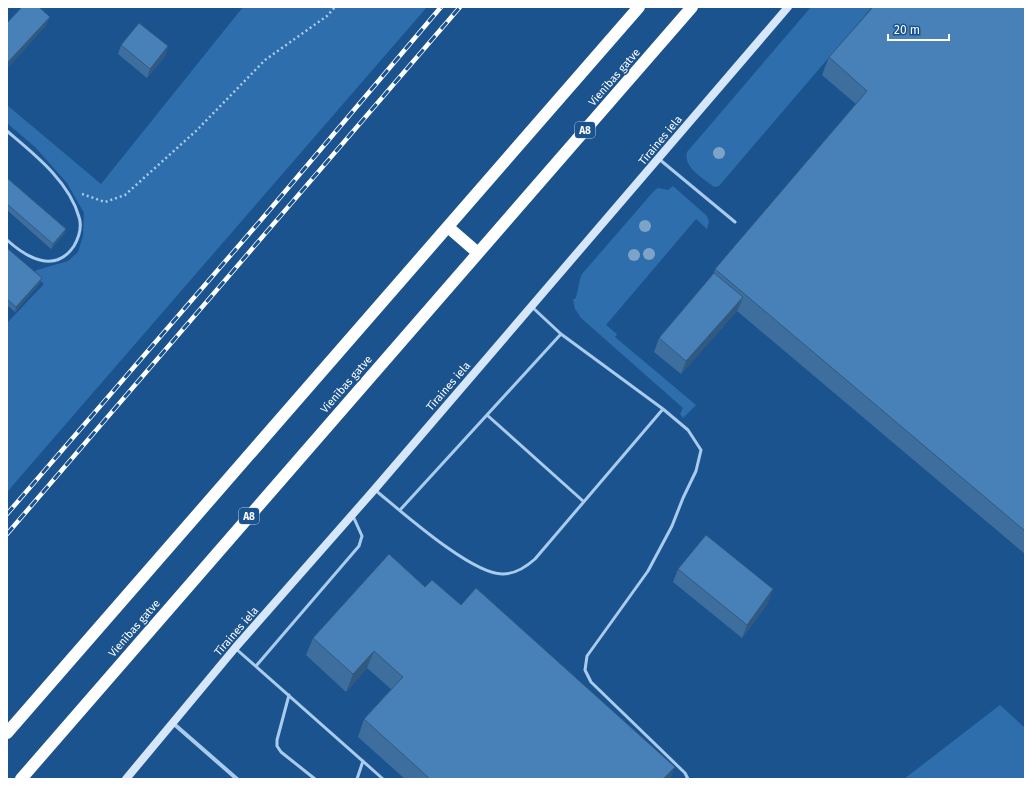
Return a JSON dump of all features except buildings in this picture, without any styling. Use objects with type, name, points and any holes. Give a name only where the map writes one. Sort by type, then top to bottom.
[{"type":"highway","points":[[7,733],[639,7]]},
{"type":"highway","name":"Vienības gatve","points":[[21,779],[692,7]]},
{"type":"highway","points":[[448,227],[478,253]]},
{"type":"street","name":"Tīraines iela","points":[[126,779],[174,724],[235,648],[374,490],[788,7]]},
{"type":"street","points":[[174,724],[238,779]]},
{"type":"lane","points":[[7,131],[34,154],[57,179],[73,201],[79,218],[80,229],[77,241],[69,253],[61,259],[51,261],[40,261],[29,257],[7,240]]},
{"type":"lane","points":[[659,158],[735,222]]},
{"type":"lane","points":[[531,306],[561,334],[688,430],[701,450],[696,471],[672,526],[648,571],[587,656],[585,670],[591,682],[684,773],[688,779]]},
{"type":"lane","points":[[400,510],[561,334]]},
{"type":"lane","points":[[374,490],[463,558],[478,567],[503,574],[516,572],[526,567],[535,558],[663,410]]},
{"type":"lane","points":[[487,415],[583,501]]},
{"type":"lane","points":[[256,666],[359,546],[362,536],[352,514]]},
{"type":"lane","points":[[235,648],[383,779]]},
{"type":"lane","points":[[289,695],[277,740],[277,746],[281,752],[314,779]]},
{"type":"lane","points":[[357,779],[363,761]]},
{"type":"path","points":[[57,179],[85,196],[105,202],[125,195],[197,130],[265,60],[327,16],[335,7]]},
{"type":"shaded area","points":[[243,7],[427,7],[7,492],[7,323],[44,284],[33,273],[37,270],[68,261],[78,252],[83,236],[84,213],[67,183],[35,147],[7,123],[7,105],[101,184]]},
{"type":"shaded area","points":[[811,7],[872,7],[719,186],[714,187],[691,168],[688,163],[687,152]]},
{"type":"shaded area","points":[[673,186],[707,216],[709,222],[707,229],[696,219],[606,325],[617,334],[615,337],[696,405],[683,418],[680,414],[683,408],[581,318],[575,309],[573,299],[575,299],[582,274],[653,192],[658,188],[668,190]]},
{"type":"shaded area","points":[[1000,705],[1025,728],[1025,779],[904,779]]},
{"type":"railway","points":[[7,514],[261,220],[441,7]]},
{"type":"railway","points":[[7,534],[460,7]]}]
